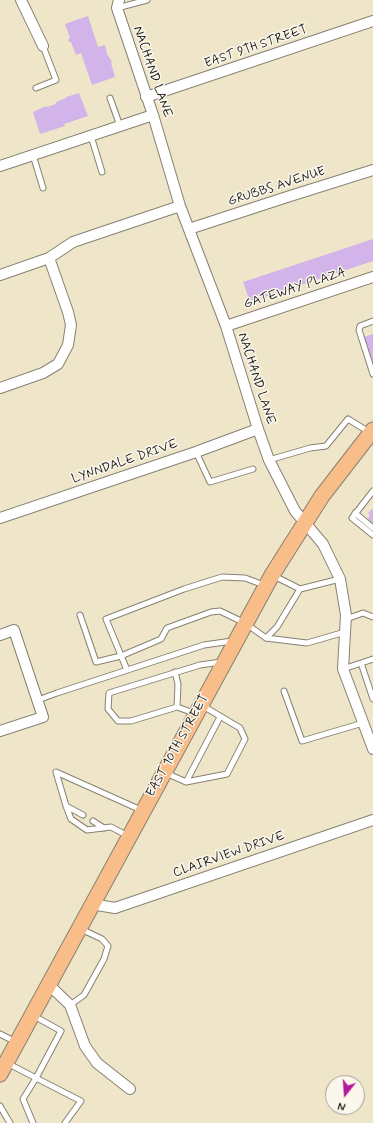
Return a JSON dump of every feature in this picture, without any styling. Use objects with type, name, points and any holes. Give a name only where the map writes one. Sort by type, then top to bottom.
[{"type":"main road","name":"EAST 10TH STREET","points":[[3,1068],[142,810],[269,580],[304,522],[322,496],[372,433]]},
{"type":"street","points":[[21,0],[43,46]]},
{"type":"street","name":"NACHAND LANE","points":[[116,3],[153,115],[180,206],[226,326],[269,460],[295,511],[323,544],[340,579],[346,615],[343,669],[373,749]]},
{"type":"street","name":"EAST 9TH STREET","points":[[146,97],[373,21]]},
{"type":"street","points":[[0,166],[153,115]]},
{"type":"street","name":"GRUBBS AVENUE","points":[[189,229],[373,170]]},
{"type":"street","points":[[0,275],[49,258],[74,242],[180,206]]},
{"type":"street","points":[[0,388],[43,373],[58,364],[68,344],[71,325],[70,318],[49,258]]},
{"type":"street","name":"GATEWAY PLAZA","points":[[226,326],[373,277]]},
{"type":"street","name":"LYNNDALE DRIVE","points":[[0,518],[196,452],[258,429]]},
{"type":"street","points":[[0,635],[14,630],[43,717],[0,731]]},
{"type":"street","name":"CLAIRVIEW DRIVE","points":[[92,904],[115,908],[373,820]]},
{"type":"street","points":[[48,984],[70,1005],[85,1046],[96,1063],[130,1089]]},
{"type":"lane","points":[[116,3],[148,0]]},
{"type":"lane","points":[[36,88],[56,80],[43,46]]},
{"type":"lane","points":[[110,98],[120,126]]},
{"type":"lane","points":[[91,136],[102,172]]},
{"type":"lane","points":[[33,155],[43,188]]},
{"type":"lane","points":[[373,321],[360,326],[359,330],[373,374]]},
{"type":"lane","points":[[269,460],[310,448],[326,446],[348,419],[372,433]]},
{"type":"lane","points":[[196,452],[210,482],[253,469]]},
{"type":"lane","points":[[372,494],[352,518],[373,535]]},
{"type":"lane","points":[[355,513],[373,528]]},
{"type":"lane","points":[[127,670],[106,619],[184,589],[222,578],[269,580],[300,589],[340,579]]},
{"type":"lane","points":[[266,638],[277,627],[300,589]]},
{"type":"lane","points":[[80,615],[96,662],[121,656],[161,639],[167,628],[211,612],[220,611],[245,623],[266,638],[307,643],[344,632]]},
{"type":"lane","points":[[346,615],[349,618],[363,613],[373,617]]},
{"type":"lane","points":[[38,700],[204,645],[235,641]]},
{"type":"lane","points":[[343,669],[373,659]]},
{"type":"lane","points":[[163,772],[186,782],[227,774],[245,739],[240,728],[220,717],[198,709],[177,707],[131,721],[118,721],[108,709],[109,693],[200,665],[224,661]]},
{"type":"lane","points":[[361,663],[373,699]]},
{"type":"lane","points":[[175,672],[178,684],[177,707]]},
{"type":"lane","points":[[284,691],[302,741],[363,723]]},
{"type":"lane","points":[[186,782],[220,717]]},
{"type":"lane","points":[[129,836],[111,827],[87,830],[71,819],[56,772],[142,810]]},
{"type":"lane","points":[[66,806],[83,815]]},
{"type":"lane","points":[[93,821],[104,828]]},
{"type":"lane","points":[[70,1005],[84,995],[104,959],[108,946],[102,940],[79,928]]},
{"type":"lane","points":[[32,1015],[61,1032],[23,1099],[33,1123]]},
{"type":"lane","points":[[0,1034],[16,1043]]},
{"type":"lane","points":[[3,1068],[36,1078],[81,1101],[65,1123]]},
{"type":"lane","points":[[0,1106],[10,1123]]},
{"type":"building","points":[[88,16],[98,47],[105,45],[107,54],[112,62],[115,77],[92,85],[81,53],[76,55],[71,42],[69,42],[68,39],[70,38],[65,24]]},
{"type":"building","points":[[79,93],[88,116],[64,124],[65,126],[40,134],[33,112],[46,106],[56,104],[56,102],[66,97]]},
{"type":"building","points":[[373,239],[373,261],[250,302],[243,282]]},
{"type":"building","points":[[373,334],[373,368],[361,338]]},
{"type":"building","points":[[372,509],[373,524],[368,519],[370,515],[368,513]]}]
